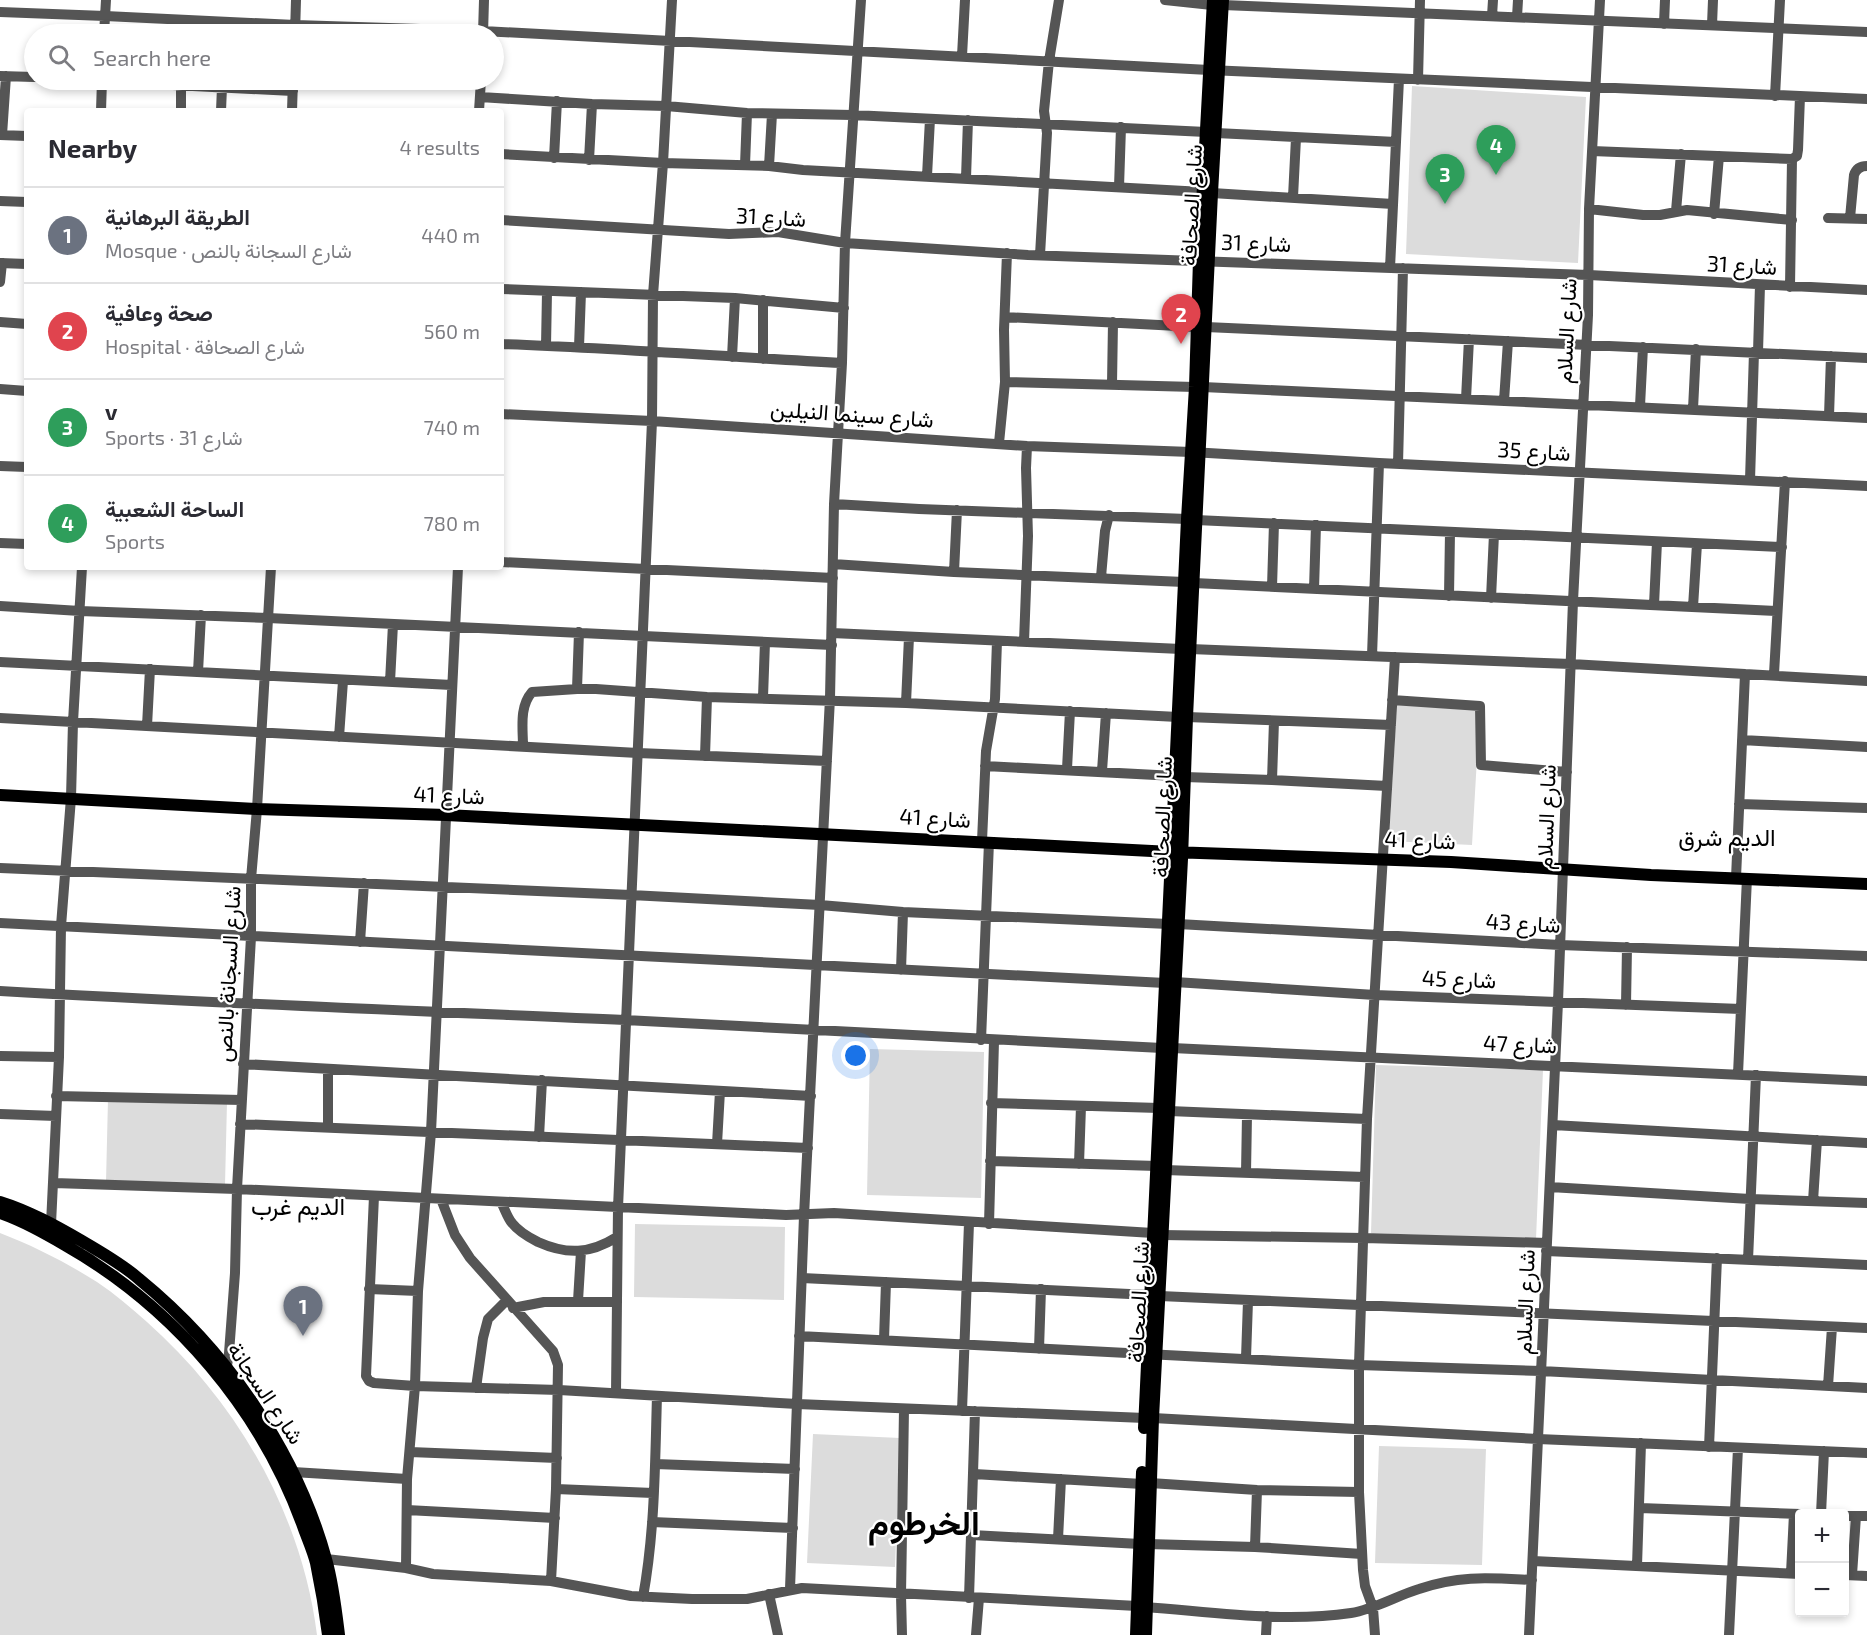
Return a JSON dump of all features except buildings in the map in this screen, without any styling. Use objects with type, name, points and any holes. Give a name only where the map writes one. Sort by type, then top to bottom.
[{"type":"main road","name":"شارع الصحافة","points":[[1146,1635],[1142,1607],[1146,1483],[1191,519],[1218,3]]},
{"type":"main road","name":"شارع 41","points":[[0,795],[1177,852],[1382,859],[1867,884]]},
{"type":"main road","name":"شارع السجانة","points":[[2,1208],[51,1224],[101,1252],[138,1278],[173,1308],[228,1367],[255,1407],[293,1472],[306,1501],[326,1559],[339,1635]]},
{"type":"main road","name":"شارع السجانة","points":[[2,1208],[119,1279],[163,1317],[223,1381],[269,1449],[296,1505],[315,1562],[328,1635]]},
{"type":"main road","name":"شارع الصحافة","points":[[1136,1635],[1142,1607]]},
{"type":"street","points":[[105,24],[106,0]]},
{"type":"street","points":[[295,24],[297,0]]},
{"type":"street","points":[[483,24],[484,0]]},
{"type":"street","points":[[616,1393],[617,1237],[641,635],[652,421],[653,295],[672,0]]},
{"type":"street","points":[[790,1589],[804,1215],[830,701],[834,504],[842,363],[845,243],[861,0]]},
{"type":"street","points":[[962,56],[965,0]]},
{"type":"street","points":[[1040,255],[1047,133],[1044,111],[1059,0]]},
{"type":"street","points":[[1165,0],[1335,5],[1420,13],[1867,32]]},
{"type":"street","points":[[1418,80],[1420,0]]},
{"type":"street","points":[[1492,16],[1493,0]]},
{"type":"street","points":[[1517,17],[1518,0]]},
{"type":"street","name":"شارع السلام","points":[[1529,1635],[1589,275],[1589,209],[1600,0]]},
{"type":"street","points":[[1664,24],[1665,0]]},
{"type":"street","points":[[1712,25],[1713,0]]},
{"type":"street","points":[[1775,96],[1780,0]]},
{"type":"street","points":[[0,12],[105,16],[214,24]]},
{"type":"street","points":[[504,34],[670,40],[1418,80],[1867,99]]},
{"type":"street","points":[[24,77],[3,76],[1,135],[24,136]]},
{"type":"street","points":[[1390,268],[1399,78]]},
{"type":"street","points":[[101,108],[102,90]]},
{"type":"street","points":[[181,90],[181,108]]},
{"type":"street","points":[[220,108],[222,90]]},
{"type":"street","points":[[292,108],[293,90]]},
{"type":"street","points":[[479,108],[480,90]]},
{"type":"street","points":[[1592,151],[1792,159],[1797,156],[1798,150],[1800,96]]},
{"type":"street","points":[[480,97],[592,104],[666,105],[747,113],[968,120],[1396,142]]},
{"type":"street","points":[[554,158],[557,101]]},
{"type":"street","points":[[589,160],[592,104]]},
{"type":"street","points":[[745,165],[747,113]]},
{"type":"street","points":[[769,166],[772,114]]},
{"type":"street","points":[[927,176],[930,119]]},
{"type":"street","points":[[966,178],[968,120]]},
{"type":"street","points":[[1119,187],[1121,127]]},
{"type":"street","points":[[1293,197],[1296,138]]},
{"type":"street","points":[[504,154],[663,164],[769,166],[796,170],[1044,182],[1393,204]]},
{"type":"street","points":[[1676,211],[1681,154]]},
{"type":"street","points":[[1714,214],[1719,156]]},
{"type":"street","points":[[1790,287],[1792,159]]},
{"type":"street","points":[[1850,218],[1854,176],[1856,170],[1867,166]]},
{"type":"street","points":[[0,201],[24,202]]},
{"type":"street","points":[[1589,209],[1642,215],[1660,215],[1687,210],[1792,219]]},
{"type":"street","points":[[1828,218],[1867,219]]},
{"type":"street","name":"شارع 31","points":[[504,220],[729,234],[778,232],[845,243],[1040,255],[1589,275],[1867,290]]},
{"type":"street","points":[[999,443],[1005,382],[1007,253]]},
{"type":"street","points":[[0,282],[1,263],[24,264]]},
{"type":"street","points":[[1398,464],[1403,268]]},
{"type":"street","points":[[1750,480],[1760,285]]},
{"type":"street","points":[[504,289],[735,298],[844,308]]},
{"type":"street","points":[[546,346],[547,292]]},
{"type":"street","points":[[579,347],[581,292]]},
{"type":"street","points":[[732,357],[735,298]]},
{"type":"street","points":[[763,300],[763,359]]},
{"type":"street","points":[[1005,317],[1867,358]]},
{"type":"street","points":[[0,322],[24,324]]},
{"type":"street","points":[[1112,384],[1113,322]]},
{"type":"street","points":[[1466,399],[1468,339]]},
{"type":"street","points":[[1504,400],[1508,341]]},
{"type":"street","points":[[504,344],[842,363]]},
{"type":"street","points":[[1640,406],[1643,347]]},
{"type":"street","points":[[1693,409],[1696,349]]},
{"type":"street","points":[[1829,416],[1831,356]]},
{"type":"street","points":[[1005,382],[1199,387],[1867,418]]},
{"type":"street","points":[[0,389],[24,391]]},
{"type":"street","name":"شارع سينما النيلين","points":[[504,414],[838,432],[1027,446],[1196,452]]},
{"type":"street","points":[[1024,642],[1027,446]]},
{"type":"street","name":"شارع 35","points":[[1196,452],[1379,464],[1867,486]]},
{"type":"street","points":[[1372,656],[1379,464]]},
{"type":"street","points":[[0,466],[24,467]]},
{"type":"street","points":[[1774,674],[1785,481]]},
{"type":"street","points":[[834,504],[1782,547]]},
{"type":"street","points":[[954,572],[957,510]]},
{"type":"street","points":[[1101,578],[1105,531],[1109,515]]},
{"type":"street","points":[[1272,587],[1274,523]]},
{"type":"street","points":[[1314,589],[1317,525]]},
{"type":"street","points":[[1449,596],[1450,532]]},
{"type":"street","points":[[1491,598],[1494,534]]},
{"type":"street","points":[[1654,605],[1657,542]]},
{"type":"street","points":[[0,543],[24,544]]},
{"type":"street","points":[[1693,607],[1697,544]]},
{"type":"street","points":[[504,562],[833,578]]},
{"type":"street","points":[[833,564],[954,572],[1776,611]]},
{"type":"street","points":[[51,1224],[59,1057],[61,926],[71,798],[82,570]]},
{"type":"street","name":"شارع السجانة بالنص","points":[[223,1381],[228,1367],[235,1273],[240,1124],[251,936],[251,879],[271,570]]},
{"type":"street","points":[[406,1568],[407,1479],[415,1386],[418,1291],[431,1132],[458,570]]},
{"type":"street","points":[[0,606],[832,645]]},
{"type":"street","points":[[198,672],[201,615]]},
{"type":"street","points":[[390,682],[393,624]]},
{"type":"street","points":[[577,689],[579,632]]},
{"type":"street","points":[[832,633],[1571,664],[1867,681]]},
{"type":"street","points":[[906,703],[909,637]]},
{"type":"street","points":[[981,1040],[986,914],[985,766],[994,707],[997,641]]},
{"type":"street","points":[[763,698],[765,642]]},
{"type":"street","points":[[1375,1635],[1372,1608],[1365,1586],[1362,1554],[1358,1430],[1359,1365],[1367,1119],[1395,657]]},
{"type":"street","points":[[0,662],[452,685]]},
{"type":"street","points":[[147,726],[150,669]]},
{"type":"street","points":[[1738,1074],[1743,952],[1739,804],[1745,674]]},
{"type":"street","points":[[339,737],[343,681]]},
{"type":"street","points":[[523,747],[523,709],[524,703],[532,692],[577,689],[706,697],[906,703],[1274,722],[1391,725]]},
{"type":"street","points":[[705,756],[706,697]]},
{"type":"street","points":[[1392,700],[1480,706],[1481,765],[1567,772]]},
{"type":"street","points":[[1067,769],[1070,711]]},
{"type":"street","points":[[1102,771],[1106,713]]},
{"type":"street","points":[[0,718],[638,753],[827,761]]},
{"type":"street","points":[[1272,780],[1274,722]]},
{"type":"street","points":[[1742,740],[1867,747]]},
{"type":"street","points":[[985,766],[1387,786]]},
{"type":"street","points":[[1739,804],[1867,808]]},
{"type":"street","name":"شارع 43","points":[[0,868],[442,886],[1560,945],[1867,956]]},
{"type":"street","points":[[360,942],[363,883]]},
{"type":"street","points":[[901,970],[903,912]]},
{"type":"street","name":"شارع 45","points":[[0,923],[1170,982],[1375,995],[1742,1009]]},
{"type":"street","points":[[1626,1005],[1627,947]]},
{"type":"street","name":"شارع 47","points":[[0,992],[246,1005],[626,1020],[994,1041],[1867,1081]]},
{"type":"street","points":[[989,1224],[994,1041]]},
{"type":"street","points":[[0,1056],[59,1057]]},
{"type":"street","points":[[243,1064],[811,1096]]},
{"type":"street","points":[[327,1128],[328,1069]]},
{"type":"street","points":[[1748,1260],[1756,1075]]},
{"type":"street","points":[[540,1137],[542,1080]]},
{"type":"street","points":[[717,1144],[720,1090]]},
{"type":"street","points":[[56,1096],[242,1100]]},
{"type":"street","points":[[991,1103],[1367,1119]]},
{"type":"street","points":[[1079,1164],[1081,1106]]},
{"type":"street","points":[[0,1114],[56,1116]]},
{"type":"street","points":[[1246,1173],[1247,1115]]},
{"type":"street","points":[[240,1124],[808,1148]]},
{"type":"street","points":[[1553,1125],[1867,1143]]},
{"type":"street","points":[[1813,1201],[1817,1140]]},
{"type":"street","points":[[990,1161],[1365,1177]]},
{"type":"street","points":[[54,1183],[237,1188],[618,1208],[804,1215],[834,1214],[1158,1234],[1364,1238],[1867,1265]]},
{"type":"street","points":[[1550,1187],[1867,1203]]},
{"type":"street","points":[[374,1196],[366,1376],[369,1382],[374,1383],[1867,1453]]},
{"type":"street","points":[[441,1199],[455,1235],[465,1250],[552,1351],[558,1365],[556,1490],[551,1581]]},
{"type":"street","points":[[501,1202],[511,1223],[523,1234],[557,1250],[581,1251],[600,1246],[617,1237]]},
{"type":"street","points":[[962,1411],[969,1223]]},
{"type":"street","points":[[578,1301],[581,1251]]},
{"type":"street","points":[[1709,1447],[1717,1258]]},
{"type":"street","points":[[802,1278],[1248,1301],[1867,1328]]},
{"type":"street","points":[[884,1340],[886,1282]]},
{"type":"street","points":[[369,1289],[418,1291]]},
{"type":"street","points":[[1039,1349],[1041,1289]]},
{"type":"street","points":[[1246,1359],[1248,1301]]},
{"type":"street","points":[[476,1388],[488,1318],[510,1304],[616,1302]]},
{"type":"street","points":[[1828,1386],[1832,1327]]},
{"type":"street","points":[[799,1336],[1867,1388]]},
{"type":"street","points":[[643,1597],[652,1522],[657,1396]]},
{"type":"street","points":[[902,1635],[904,1408]]},
{"type":"street","points":[[975,1412],[972,1535],[976,1635]]},
{"type":"street","points":[[1637,1566],[1641,1443]]},
{"type":"street","points":[[1729,1635],[1738,1448]]},
{"type":"street","points":[[1821,1509],[1824,1451]]},
{"type":"street","points":[[410,1452],[557,1458]]},
{"type":"street","points":[[655,1464],[795,1469]]},
{"type":"street","points":[[293,1472],[407,1479]]},
{"type":"street","points":[[974,1474],[1257,1490],[1359,1492]]},
{"type":"street","points":[[1058,1539],[1061,1479]]},
{"type":"street","points":[[556,1490],[653,1493]]},
{"type":"street","points":[[1255,1547],[1257,1490]]},
{"type":"street","points":[[1640,1508],[1795,1514]]},
{"type":"street","points":[[407,1509],[555,1518]]},
{"type":"street","points":[[1849,1571],[1862,1516]]},
{"type":"street","points":[[652,1522],[793,1528]]},
{"type":"street","points":[[972,1535],[1362,1554]]},
{"type":"street","points":[[326,1559],[406,1568],[433,1574],[486,1579],[551,1581],[643,1597],[736,1600],[790,1589],[829,1589],[1267,1616],[1333,1615],[1372,1608],[1421,1588],[1463,1578],[1532,1580]]},
{"type":"street","points":[[1533,1561],[1795,1574]]},
{"type":"street","points":[[1849,1575],[1867,1576]]},
{"type":"street","points":[[770,1594],[778,1635]]},
{"type":"street","points":[[1266,1635],[1267,1616]]},
{"type":"shaded area","points":[[1412,86],[1586,97],[1578,263],[1406,254]]},
{"type":"shaded area","points":[[1397,702],[1480,706],[1472,845],[1389,841]]},
{"type":"shaded area","points":[[870,1049],[984,1052],[981,1198],[867,1195]]},
{"type":"shaded area","points":[[1376,1065],[1543,1070],[1536,1239],[1371,1233]]},
{"type":"shaded area","points":[[108,1099],[227,1102],[225,1185],[106,1182]]},
{"type":"shaded area","points":[[635,1224],[785,1227],[784,1300],[634,1297]]},
{"type":"shaded area","points":[[0,1233],[62,1262],[110,1291],[180,1353],[209,1388],[236,1424],[260,1463],[280,1504],[297,1546],[309,1590],[317,1635],[0,1635]]},
{"type":"shaded area","points":[[813,1434],[900,1438],[895,1567],[807,1563]]},
{"type":"shaded area","points":[[1379,1446],[1486,1449],[1482,1565],[1375,1563]]},
{"type":"place","name":"الساحة الشعبية","points":[[1496,175]]},
{"type":"place","name":"v","points":[[1445,204]]},
{"type":"place","name":"صحة وعافية","points":[[1181,344]]},
{"type":"place","name":"الطريقة البرهانية","points":[[303,1336]]},
{"type":"district","name":"الديم شرق","points":[[1727,838]]},
{"type":"district","name":"الديم غرب","points":[[298,1207]]},
{"type":"district","name":"الخرطوم","points":[[924,1523]]}]
